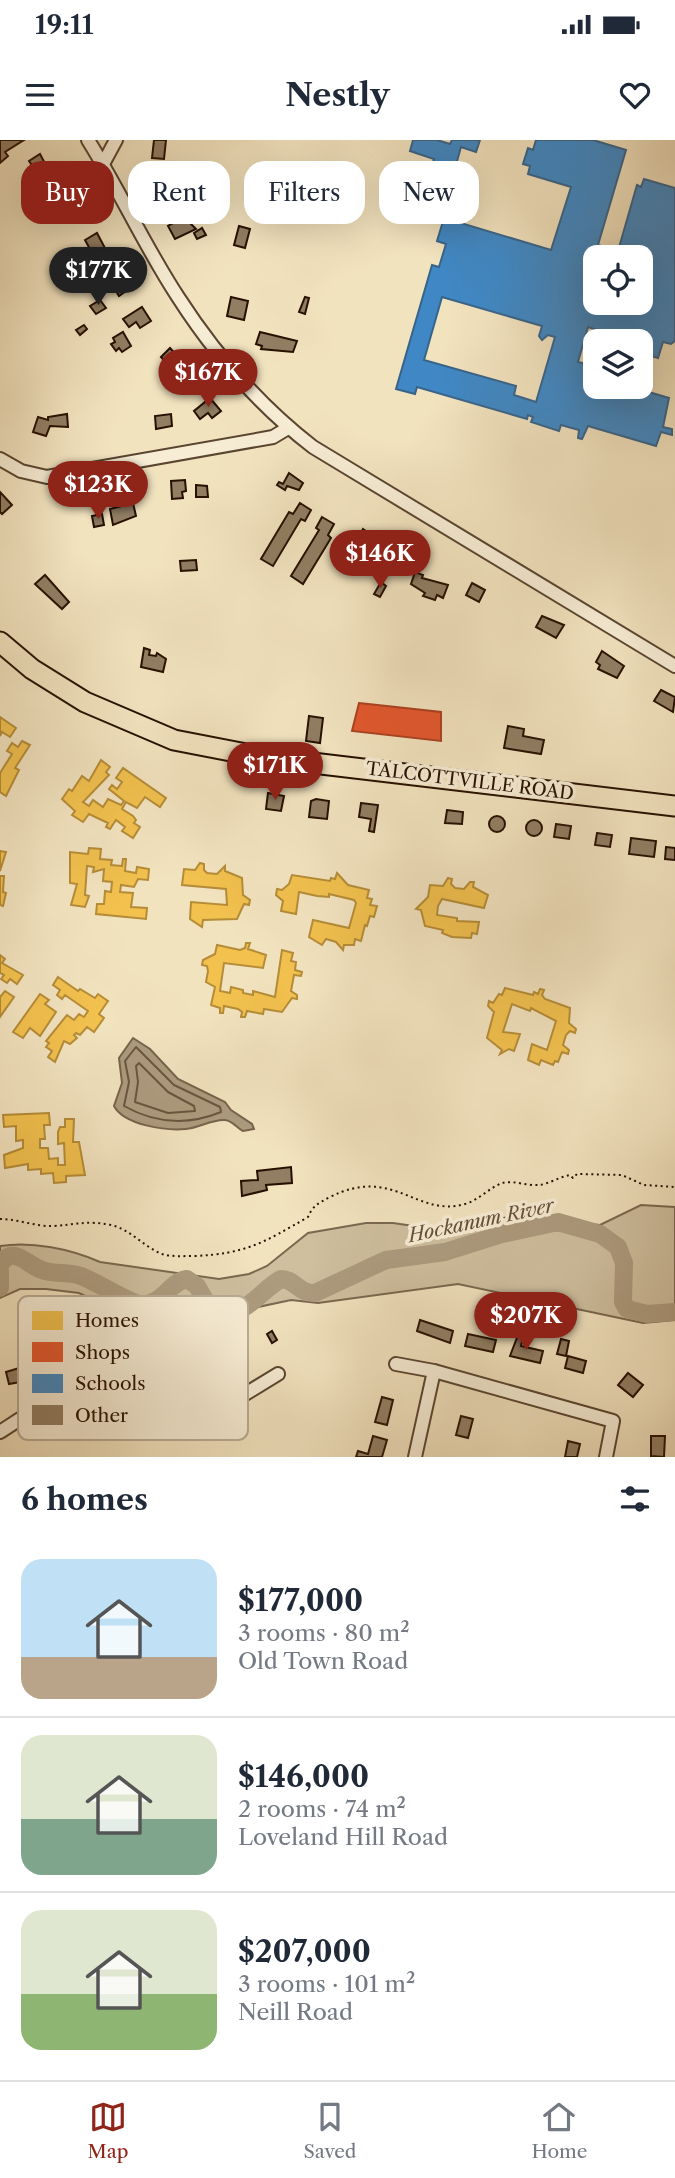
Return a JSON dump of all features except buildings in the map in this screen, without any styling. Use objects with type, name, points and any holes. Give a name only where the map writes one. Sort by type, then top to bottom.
[{"type":"main road","name":"TALCOTTVILLE ROAD","points":[[0,642],[33,669],[85,702],[174,740],[262,757],[675,806]]},
{"type":"street","points":[[88,140],[101,161]]},
{"type":"street","points":[[105,161],[116,140]]},
{"type":"street","points":[[114,184],[177,296],[229,364],[288,428],[334,460],[675,666]]},
{"type":"street","points":[[0,459],[21,471],[47,477],[273,437],[288,428]]},
{"type":"street","points":[[396,1364],[434,1371],[613,1421],[606,1457]]},
{"type":"street","points":[[415,1457],[434,1371]]},
{"type":"street","points":[[248,1392],[278,1374]]},
{"type":"street","points":[[0,1432],[18,1420]]},
{"type":"path","points":[[0,1219],[21,1219],[55,1226],[68,1222],[107,1224],[167,1255],[212,1256],[230,1254],[271,1239],[284,1228],[308,1217],[313,1205],[358,1187],[390,1187],[417,1200],[465,1204],[504,1182],[541,1185],[569,1175],[573,1178],[577,1174],[622,1175],[645,1185],[675,1187]]},
{"type":"shaded area","points":[[641,1205],[675,1207],[675,1320],[643,1323],[458,1284],[318,1303],[291,1300],[248,1309],[248,1296],[85,1296],[46,1289],[20,1289],[0,1298],[0,1246],[51,1247],[100,1262],[219,1279],[249,1274],[267,1266],[308,1233],[366,1223],[393,1223],[455,1232],[507,1217],[600,1225]]},
{"type":"water","points":[[133,1038],[150,1049],[178,1079],[225,1102],[231,1110],[252,1124],[254,1129],[243,1131],[225,1120],[191,1128],[168,1129],[136,1122],[119,1113],[114,1106],[122,1083],[119,1058]]},
{"type":"waterway","name":"Hockanum River","points":[[248,1305],[281,1279],[315,1293],[386,1260],[445,1252],[502,1234],[558,1222],[600,1234],[618,1247],[624,1263],[623,1302],[627,1309],[647,1314],[675,1312]]},
{"type":"waterway","name":"Hockanum River","points":[[0,1265],[5,1259],[15,1256],[47,1271],[81,1276],[120,1296]]},
{"type":"waterway","name":"Hockanum River","points":[[0,1272],[0,1288]]},
{"type":"waterway","name":"Hockanum River","points":[[162,1296],[175,1284],[187,1279],[197,1286],[203,1296]]}]
